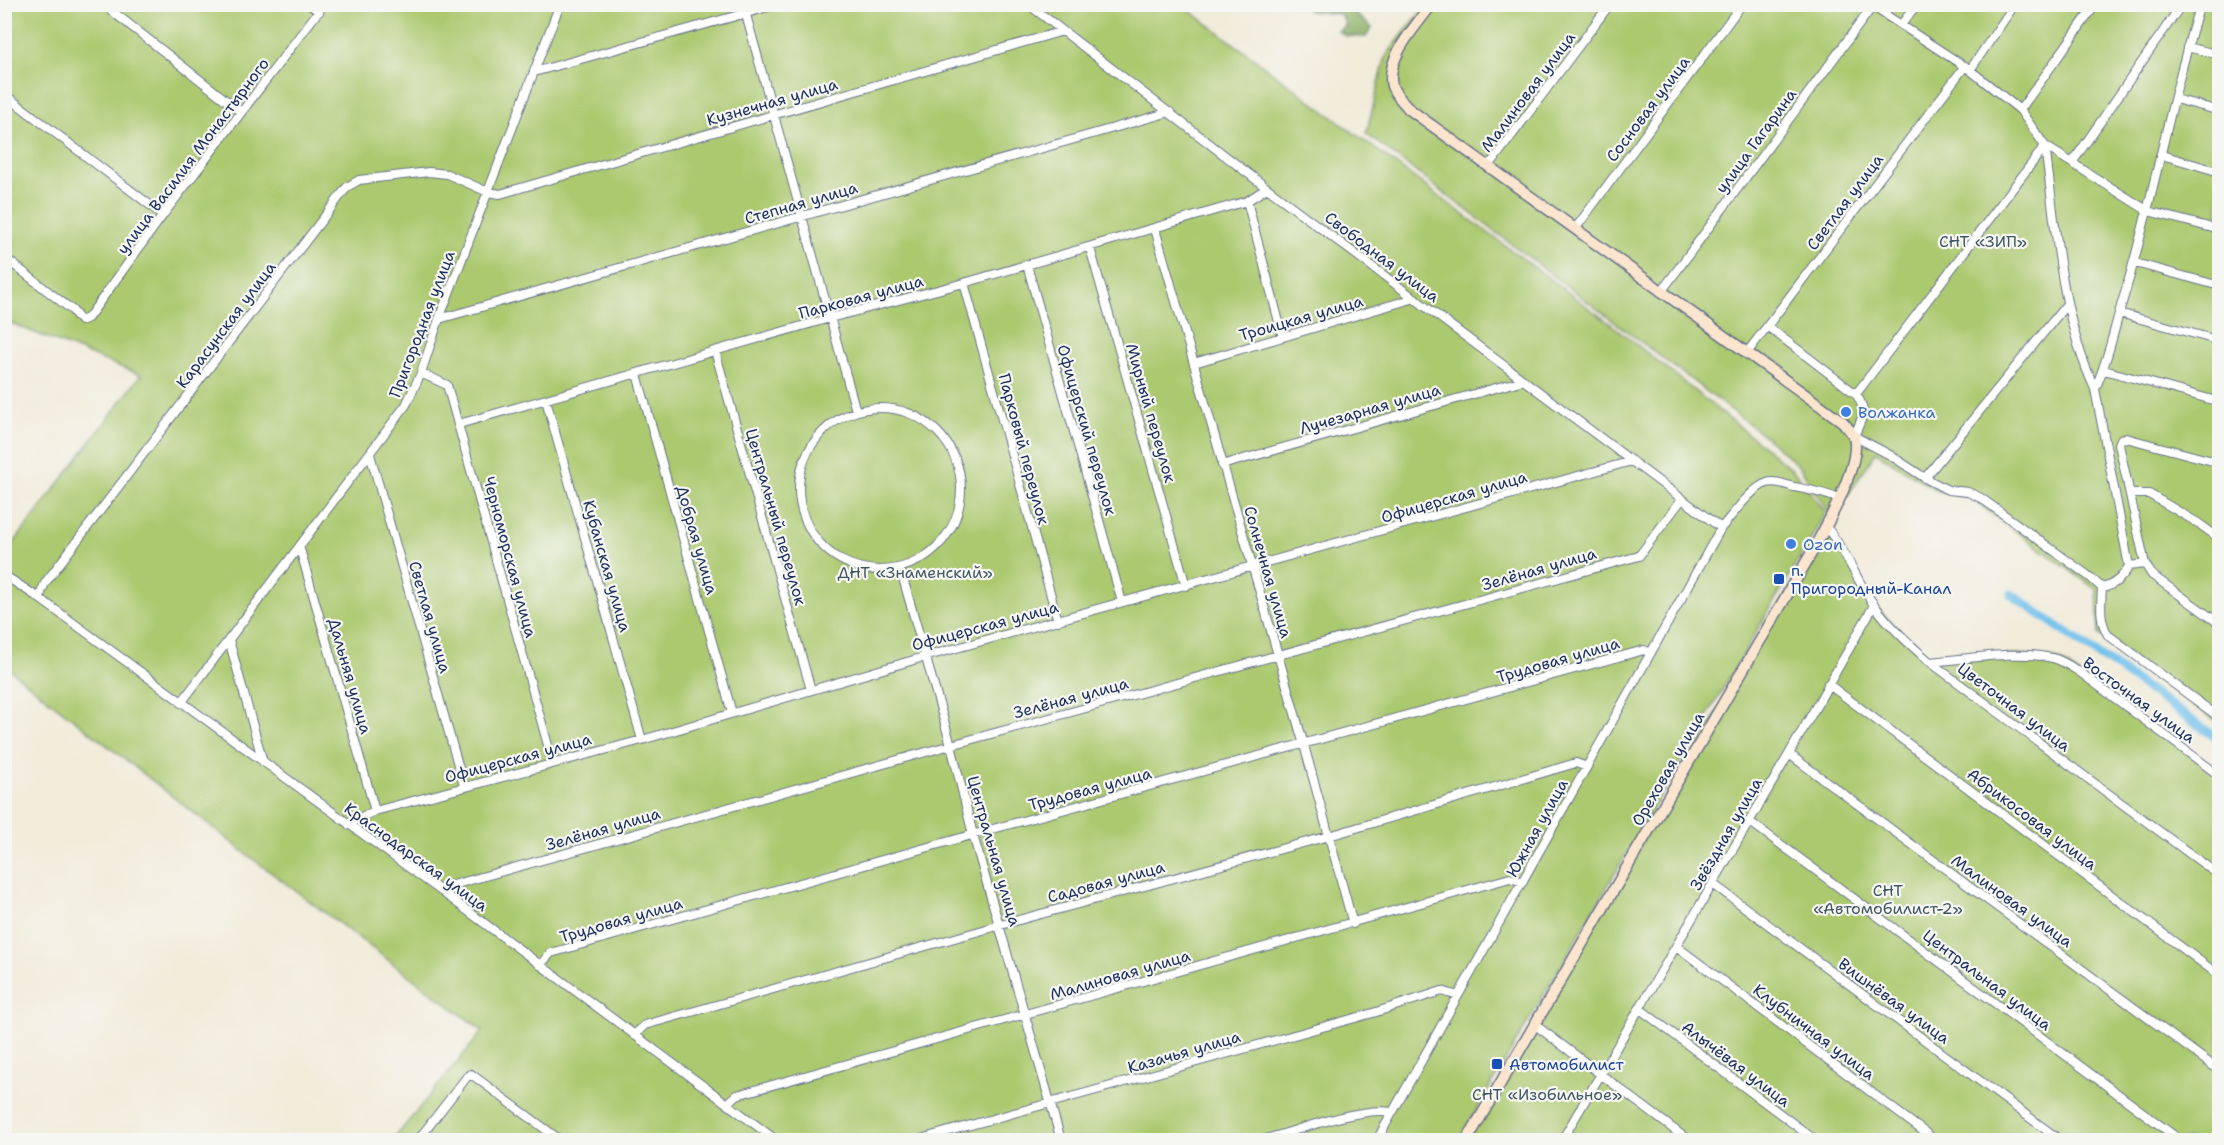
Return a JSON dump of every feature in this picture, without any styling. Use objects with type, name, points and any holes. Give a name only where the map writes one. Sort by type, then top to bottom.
[{"type":"street","points":[[103,4],[241,112]]},
{"type":"street","points":[[309,4],[319,12]]},
{"type":"street","name":"улица Василия Монастырного","points":[[4,256],[72,310],[81,321],[88,318],[163,215],[324,4]]},
{"type":"street","name":"Пригородная улица","points":[[181,703],[300,549],[406,405],[421,373],[439,320],[560,4]]},
{"type":"street","points":[[743,4],[856,411]]},
{"type":"street","points":[[534,72],[779,4]]},
{"type":"street","name":"Свободная улица","points":[[1028,4],[1267,188],[1721,528]]},
{"type":"street","points":[[1432,4],[1391,65],[1392,88],[1409,109],[1843,422],[1854,436],[1948,490],[1968,492],[1980,498],[2090,577],[2102,588],[2101,615],[2108,635],[2220,718]]},
{"type":"street","name":"Малиновая улица","points":[[1489,166],[1610,4]]},
{"type":"street","name":"Сосновая улица","points":[[1575,230],[1742,4]]},
{"type":"street","points":[[1901,26],[1917,4]]},
{"type":"street","name":"Светлая улица","points":[[1746,354],[2015,4]]},
{"type":"street","points":[[2019,110],[2096,4]]},
{"type":"street","points":[[2072,163],[2182,4]]},
{"type":"street","points":[[2095,389],[2104,370],[2135,263],[2187,47],[2200,4]]},
{"type":"street","points":[[1870,6],[1967,68],[2019,110],[2045,146],[2148,211],[2220,230]]},
{"type":"street","name":"улица Гагарина","points":[[1661,292],[1870,6]]},
{"type":"street","name":"Кузнечная улица","points":[[488,192],[500,194],[1063,31]]},
{"type":"street","points":[[2187,47],[2220,55]]},
{"type":"street","points":[[4,94],[163,215]]},
{"type":"street","points":[[2175,99],[2220,111]]},
{"type":"street","name":"Степная улица","points":[[439,320],[1170,112]]},
{"type":"street","points":[[2045,146],[2066,305],[2084,366],[2095,389],[2129,566],[2125,575],[2111,586],[2102,588]]},
{"type":"street","points":[[1856,394],[2045,146]]},
{"type":"street","points":[[2162,155],[2220,171]]},
{"type":"street","name":"Карасунская улица","points":[[39,598],[45,583],[347,187],[359,180],[429,172],[447,174],[488,192]]},
{"type":"street","name":"Парковая улица","points":[[459,424],[830,318],[1090,248],[1247,201],[1267,188]]},
{"type":"street","points":[[1247,201],[1283,337]]},
{"type":"street","name":"Солнечная улица","points":[[1155,229],[1304,745],[1353,924]]},
{"type":"street","name":"Мирный переулок","points":[[1090,248],[1186,586]]},
{"type":"street","points":[[2135,263],[2220,286]]},
{"type":"street","name":"Офицерский переулок","points":[[1027,265],[1122,602]]},
{"type":"street","name":"Парковый переулок","points":[[964,283],[1058,621]]},
{"type":"street","name":"Троицкая улица","points":[[1194,363],[1415,298]]},
{"type":"street","points":[[1925,478],[2066,305]]},
{"type":"street","points":[[2120,313],[2220,341]]},
{"type":"street","points":[[1767,326],[1856,394],[1862,403],[1864,414],[1854,436]]},
{"type":"street","name":"Центральный переулок","points":[[715,351],[811,690]]},
{"type":"street","points":[[2104,370],[2220,402]]},
{"type":"street","name":"Черноморская улица","points":[[421,373],[447,385],[553,763]]},
{"type":"street","name":"Добрая улица","points":[[637,374],[732,713]]},
{"type":"street","name":"Лучезарная улица","points":[[1222,465],[1524,380]]},
{"type":"street","name":"Кубанская улица","points":[[546,400],[642,740]]},
{"type":"street","points":[[887,408],[911,413],[932,426],[948,444],[958,466],[961,490],[957,514],[946,536],[930,553],[900,568],[866,570],[842,561],[821,546],[806,524],[799,499],[800,473],[809,449],[825,428],[856,411],[887,408]]},
{"type":"street","name":"Ореховая улица","points":[[1467,1140],[1826,528],[1855,455],[1854,436]]},
{"type":"street","points":[[2220,463],[2126,438],[2121,439],[2120,444],[2145,564],[2152,575],[2220,624]]},
{"type":"street","name":"Светлая улица","points":[[370,454],[464,786]]},
{"type":"street","name":"Офицерская улица","points":[[349,825],[375,811],[642,740],[925,657],[1632,461]]},
{"type":"street","name":"Южная улица","points":[[1377,1140],[1721,528],[1750,495],[1766,483],[1820,490],[1839,499]]},
{"type":"street","points":[[2131,494],[2149,494],[2220,539]]},
{"type":"street","name":"Зелёная улица","points":[[445,894],[453,885],[1639,556],[1682,499]]},
{"type":"street","name":"Цветочная улица","points":[[1826,528],[1839,541],[1874,605],[1930,662],[2220,876]]},
{"type":"street","name":"Дальняя улица","points":[[300,549],[375,811]]},
{"type":"street","points":[[2129,566],[2145,564]]},
{"type":"street","name":"Центральная улица","points":[[900,568],[1061,1140]]},
{"type":"street","name":"Краснодарская улица","points":[[4,575],[39,598],[445,894],[776,1140]]},
{"type":"street","name":"Звёздная улица","points":[[1599,1075],[1640,1009],[1874,605]]},
{"type":"street","points":[[229,640],[263,762]]},
{"type":"street","name":"Трудовая улица","points":[[540,965],[551,954],[974,835],[1644,650],[1651,653]]},
{"type":"street","name":"Восточная улица","points":[[1930,662],[2014,656],[2040,656],[2059,660],[2081,673],[2220,776]]},
{"type":"street","name":"Абрикосовая улица","points":[[1828,684],[2220,976]]},
{"type":"street","name":"Малиновая улица","points":[[1789,754],[2220,1071]]},
{"type":"street","name":"Садовая улица","points":[[634,1035],[645,1025],[1329,836],[1576,763],[1587,767]]},
{"type":"street","name":"Центральная улица","points":[[1749,820],[2180,1140]]},
{"type":"street","name":"Малиновая улица","points":[[727,1104],[737,1095],[1353,924],[1510,878],[1523,882]]},
{"type":"street","name":"Вишнёвая улица","points":[[1713,884],[2060,1140]]},
{"type":"street","name":"Клубничная улица","points":[[1676,946],[1935,1140]]},
{"type":"street","name":"Казачья улица","points":[[917,1140],[1442,991],[1458,996]]},
{"type":"street","name":"Алычёвая улица","points":[[1640,1009],[1815,1140]]},
{"type":"street","points":[[1534,1024],[1688,1140]]},
{"type":"street","points":[[418,1140],[466,1077],[471,1074],[560,1140]]},
{"type":"street","points":[[1563,1140],[1599,1075]]},
{"type":"street","points":[[1262,1140],[1356,1114],[1381,1110],[1391,1113]]},
{"type":"street","points":[[542,1140],[548,1132]]},
{"type":"green space","name":"ДНТ «Знаменский»","points":[[5,4],[1182,5],[1616,328],[1793,470],[1826,513],[1459,1140],[393,1140],[483,1031],[253,859],[5,666],[4,556],[141,375],[5,321]]},
{"type":"green space","points":[[1301,5],[1345,5],[1372,28],[1366,37],[1346,36],[1338,31],[1346,25],[1340,14],[1310,11]]},
{"type":"green space","name":"СНТ «ЗИП»","points":[[1426,5],[2219,5],[2219,723],[2099,634],[2097,590],[1969,497],[1938,491],[1876,452],[1834,516],[1826,509],[1800,467],[1764,435],[1366,134],[1386,56]]},
{"type":"green space","name":"СНТ «Автомобилист-2»","points":[[1826,527],[1874,605],[1930,661],[2014,655],[2059,660],[2219,776],[2219,1140],[1467,1140]]},
{"type":"waterway","points":[[2011,594],[2220,740]]},
{"type":"place","name":"Волжанка","points":[[1846,412]]},
{"type":"place","name":"Ozon","points":[[1791,544]]},
{"type":"place","name":"п. Пригородный-Канал","points":[[1779,579]]},
{"type":"place","name":"Автомобилист","points":[[1497,1064]]},
{"type":"park label","name":"СНТ «Изобильное»","points":[[1547,1094]]}]
